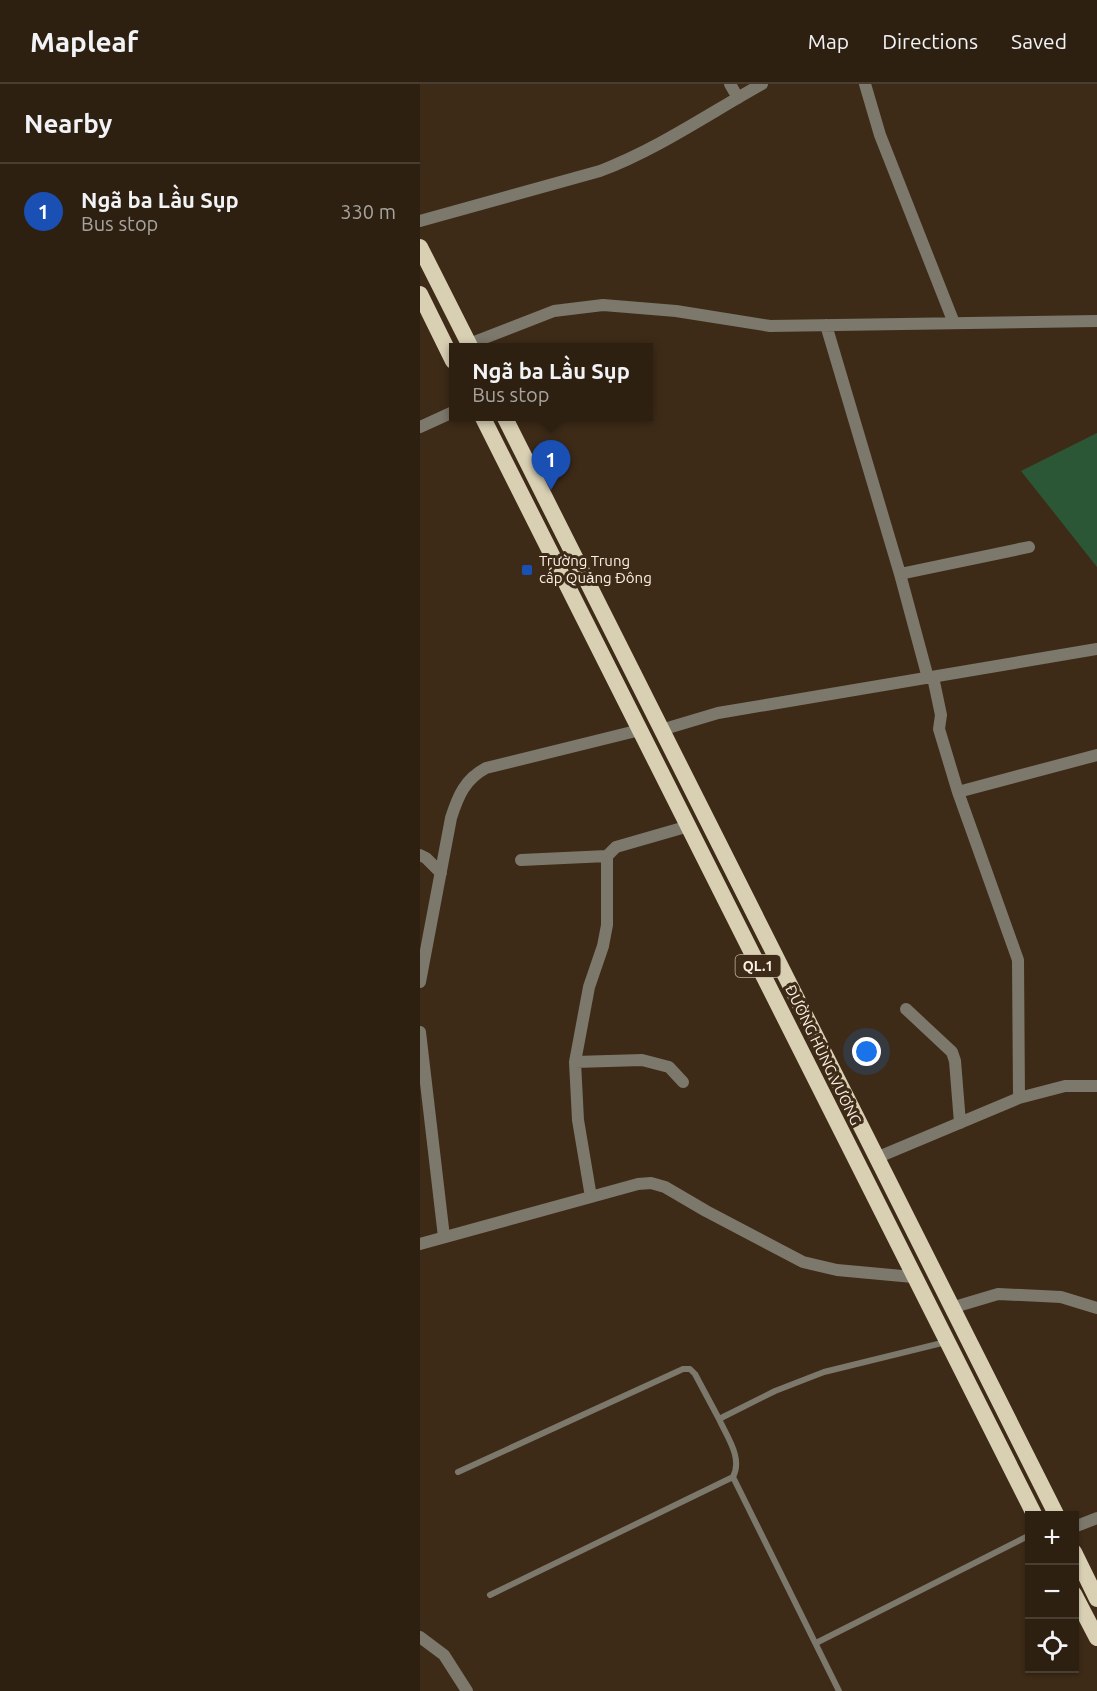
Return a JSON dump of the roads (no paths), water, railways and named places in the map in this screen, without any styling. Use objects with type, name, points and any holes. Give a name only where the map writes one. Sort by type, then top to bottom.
[{"type":"highway","points":[[420,247],[468,343]]},
{"type":"highway","points":[[420,294],[449,353]]},
{"type":"highway","name":"ĐƯỜNG HÙNG VƯƠNG","points":[[484,421],[689,826],[913,1277],[1033,1511]]},
{"type":"highway","name":"ĐƯỜNG HÙNG VƯƠNG","points":[[506,421],[661,730],[711,824],[951,1308],[1055,1511]]},
{"type":"highway","points":[[1079,1562],[1097,1599]]},
{"type":"highway","points":[[1079,1604],[1097,1638]]},
{"type":"street","points":[[730,84],[738,98]]},
{"type":"street","points":[[420,222],[621,163],[659,145],[762,84]]},
{"type":"street","points":[[865,84],[880,135],[954,323]]},
{"type":"street","points":[[477,343],[554,311],[603,305],[665,309],[770,326],[1097,321]]},
{"type":"street","points":[[826,325],[931,677],[941,715],[939,729],[958,792],[1018,960],[1019,1098]]},
{"type":"street","points":[[420,427],[449,414]]},
{"type":"street","points":[[900,574],[1029,547]]},
{"type":"street","points":[[661,730],[718,713],[1097,649]]},
{"type":"street","points":[[420,982],[451,818],[457,798],[465,784],[475,773],[486,768],[640,730]]},
{"type":"street","points":[[958,792],[1097,755]]},
{"type":"street","points":[[521,860],[607,856],[616,847],[689,826]]},
{"type":"street","points":[[420,855],[441,873]]},
{"type":"street","points":[[591,1197],[578,1120],[575,1062],[589,987],[603,946],[607,925],[607,856]]},
{"type":"street","points":[[906,1009],[952,1052],[955,1061],[960,1123]]},
{"type":"street","points":[[420,1032],[444,1238]]},
{"type":"street","points":[[575,1062],[642,1060],[669,1067],[683,1082]]},
{"type":"street","points":[[876,1158],[1019,1098],[1065,1086],[1097,1086]]},
{"type":"street","points":[[420,1244],[638,1184],[658,1184],[802,1262],[837,1270],[913,1277]]},
{"type":"street","points":[[951,1308],[999,1294],[1061,1297],[1097,1308]]},
{"type":"street","points":[[1079,1525],[1097,1518]]},
{"type":"street","points":[[420,1637],[444,1654],[467,1691]]},
{"type":"lane","points":[[719,1419],[824,1372],[947,1342]]},
{"type":"lane","points":[[458,1472],[683,1369],[690,1369],[696,1374],[737,1459],[734,1477],[839,1691]]},
{"type":"lane","points":[[490,1595],[734,1477]]},
{"type":"lane","points":[[816,1643],[1025,1537]]},
{"type":"place","name":"Ngã ba Lầu Sụp","points":[[551,490]]},
{"type":"place","name":"Trường Trung cấp Quảng Đông","points":[[527,570]]}]
